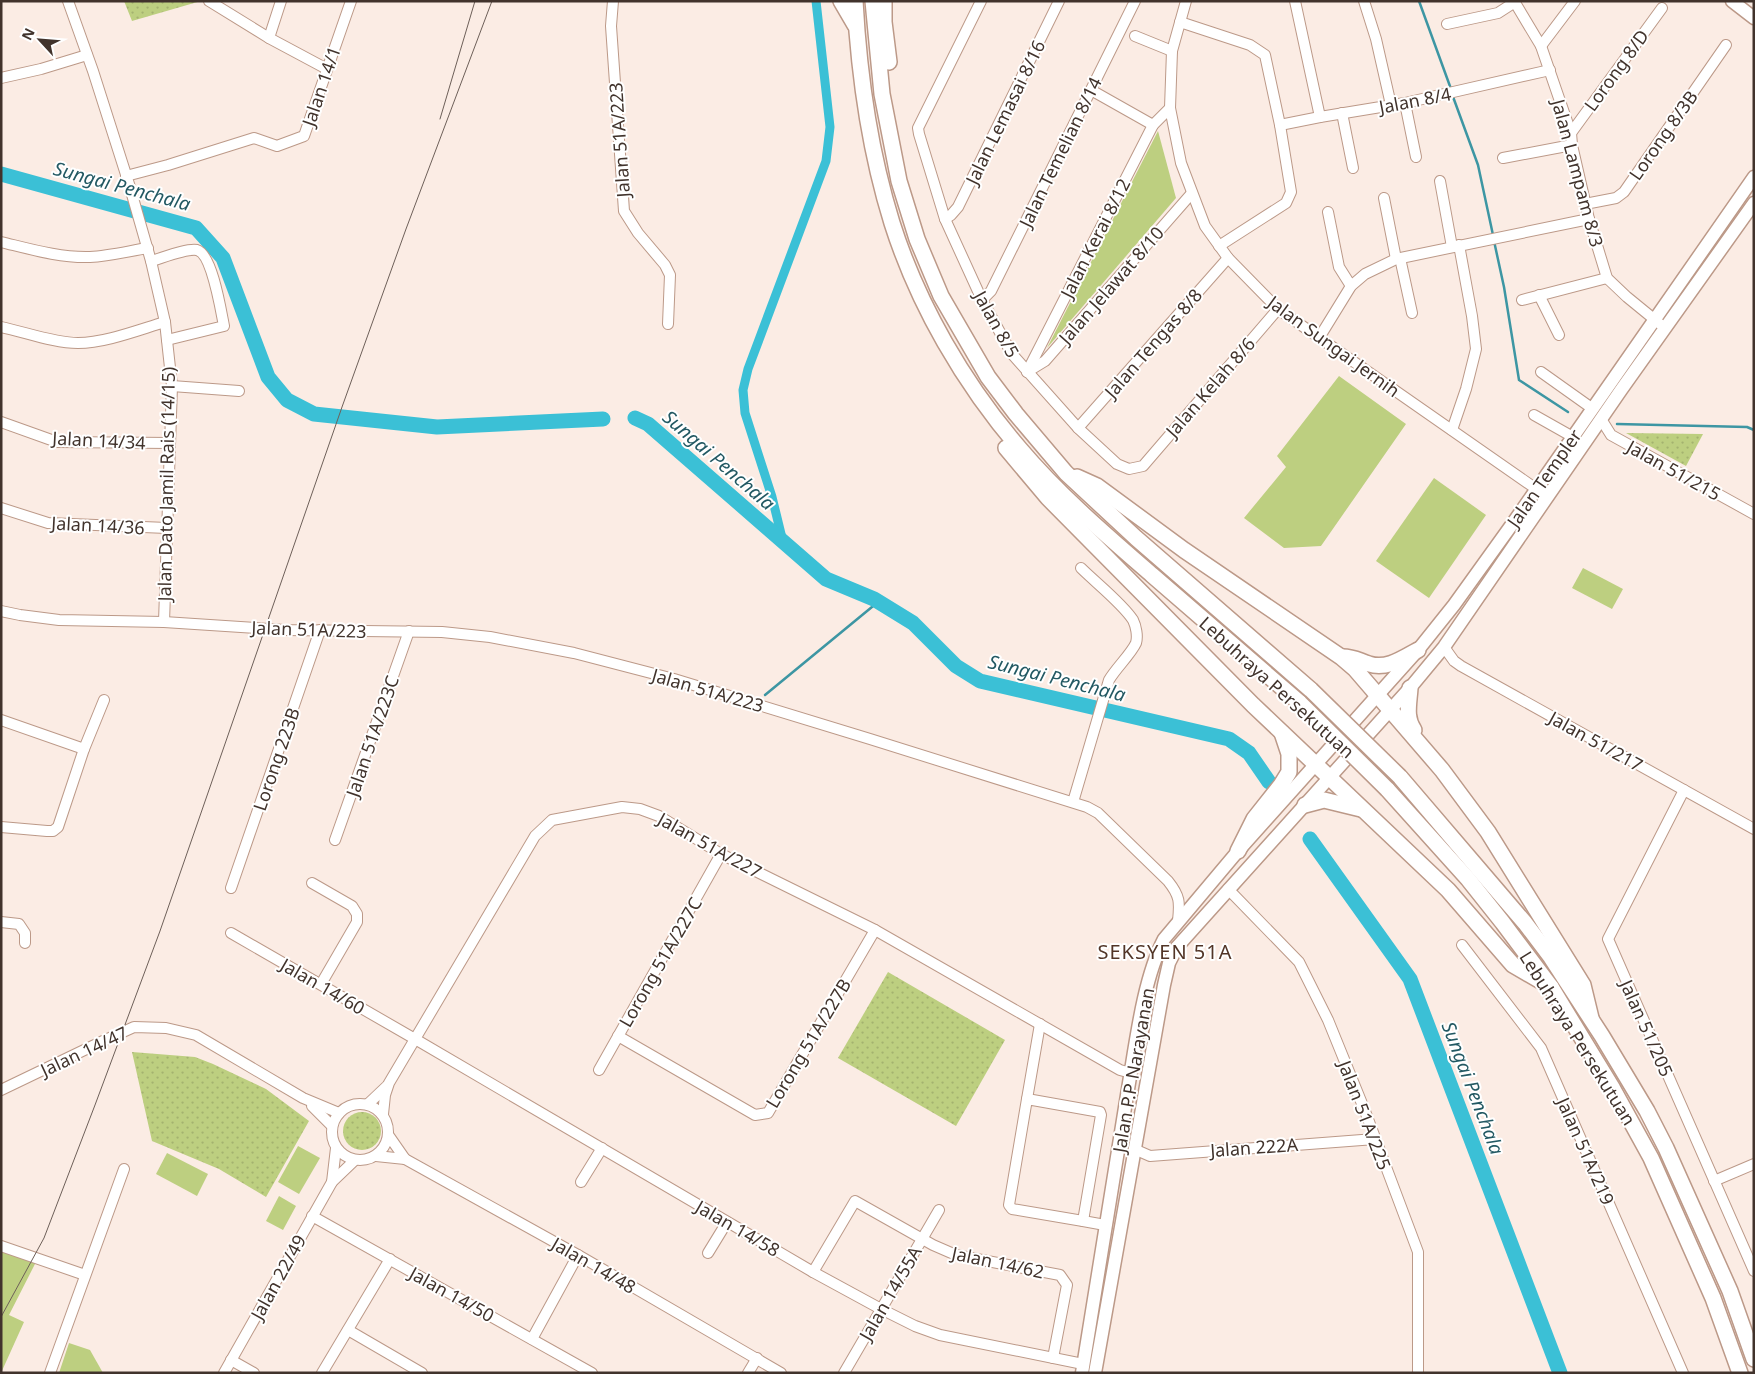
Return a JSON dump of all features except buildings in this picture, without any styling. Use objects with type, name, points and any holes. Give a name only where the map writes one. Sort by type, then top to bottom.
[{"type":"highway","points":[[841,1],[856,26]]},
{"type":"highway","name":"Lebuhraya Persekutuan","points":[[855,1],[856,26],[865,99],[876,163],[893,224],[926,305],[958,364],[982,402],[1020,450],[1056,488],[1124,551],[1300,703],[1387,789],[1468,879],[1504,923],[1551,987],[1613,1089],[1652,1158],[1713,1298],[1740,1373]]},
{"type":"highway","name":"Lebuhraya Persekutuan","points":[[873,1],[882,94],[899,181],[917,239],[941,296],[988,377],[1016,414],[1066,473],[1136,538],[1311,690],[1400,777],[1550,956],[1591,1018],[1647,1112],[1666,1148],[1730,1291],[1754,1359]]},
{"type":"highway","points":[[882,94],[889,61],[884,22],[884,1]]},
{"type":"highway","points":[[982,402],[988,425],[1048,498],[1282,732],[1448,890],[1513,965],[1551,987]]},
{"type":"highway","points":[[1066,473],[1097,486],[1184,550],[1341,657],[1378,694],[1442,770]]},
{"type":"highway","points":[[1341,657],[1354,657],[1371,665],[1379,666],[1392,663],[1418,650]]},
{"type":"highway","points":[[1410,688],[1409,722],[1488,832],[1578,976],[1583,985],[1591,1018]]},
{"type":"highway","points":[[1238,850],[1254,819],[1289,772],[1289,754],[1282,732]]},
{"type":"highway","points":[[1306,805],[1324,800],[1363,809]]},
{"type":"main road","points":[[1738,3],[1754,18]]},
{"type":"main road","name":"Jalan Templer","points":[[1315,764],[1418,650],[1542,492],[1573,437],[1597,414],[1654,320],[1754,177]]},
{"type":"main road","name":"Jalan Templer","points":[[1330,778],[1410,688],[1444,646],[1542,492],[1597,414],[1665,328],[1754,203]]},
{"type":"main road","name":"Jalan P.P Narayanan","points":[[1082,1368],[1131,1073],[1156,954],[1164,939],[1178,921],[1315,764]]},
{"type":"main road","name":"Jalan P.P Narayanan","points":[[1095,1373],[1169,963],[1177,947],[1330,778]]},
{"type":"street","name":"Jalan Dato Jamil Rais (14/15)","points":[[68,1],[143,231],[165,322],[172,386],[164,622]]},
{"type":"street","points":[[209,1],[269,38],[327,68]]},
{"type":"street","points":[[269,38],[281,1]]},
{"type":"street","name":"Jalan 14/1","points":[[127,180],[254,138],[277,146],[304,136],[351,1]]},
{"type":"street","name":"Jalan 51A/223","points":[[613,1],[611,26],[624,211],[638,233],[665,265],[670,275],[668,324]]},
{"type":"street","name":"Jalan 8/5","points":[[981,1],[918,128],[945,218],[982,300],[1012,354],[1078,428],[1117,464],[1129,469],[1143,466]]},
{"type":"street","name":"Jalan Lemasai 8/16","points":[[945,218],[952,215],[958,207],[1059,1]]},
{"type":"street","name":"Jalan Temelian 8/14","points":[[982,300],[991,291],[1135,1]]},
{"type":"street","name":"Jalan Sungai Jernih","points":[[1186,1],[1172,51],[1170,108],[1181,163],[1206,226],[1219,246],[1228,258],[1278,308],[1542,492]]},
{"type":"street","points":[[1295,1],[1320,117]]},
{"type":"street","points":[[1364,1],[1376,39],[1391,105]]},
{"type":"street","points":[[1541,46],[1575,1]]},
{"type":"street","points":[[1447,24],[1498,13],[1514,2]]},
{"type":"street","name":"Jalan Lampam 8/3","points":[[1514,2],[1541,46],[1550,70],[1571,133],[1585,204],[1607,278],[1627,298],[1665,328]]},
{"type":"street","name":"Lorong 8/D","points":[[1571,133],[1662,8]]},
{"type":"street","points":[[1180,22],[1250,45],[1265,56],[1280,125],[1291,192],[1286,203],[1219,246]]},
{"type":"street","points":[[1135,36],[1172,51]]},
{"type":"street","name":"Lorong 8/3B","points":[[1585,204],[1616,198],[1624,192],[1726,45]]},
{"type":"street","points":[[1,78],[41,69],[87,55]]},
{"type":"street","name":"Jalan 8/4","points":[[1280,125],[1405,103],[1550,70]]},
{"type":"street","points":[[1091,90],[1153,125]]},
{"type":"street","points":[[1405,103],[1416,157]]},
{"type":"street","name":"Jalan Kerai 8/12","points":[[1027,372],[1153,125],[1170,108]]},
{"type":"street","points":[[1342,113],[1353,168]]},
{"type":"street","points":[[1503,158],[1572,145]]},
{"type":"street","points":[[1440,181],[1472,316],[1476,349],[1466,389],[1452,430]]},
{"type":"street","name":"Jalan Jelawat 8/10","points":[[1027,372],[1045,360],[1192,193]]},
{"type":"street","points":[[1384,198],[1412,313]]},
{"type":"street","points":[[1328,212],[1339,267],[1351,286]]},
{"type":"street","points":[[1319,338],[1351,286],[1364,274],[1398,259],[1589,219]]},
{"type":"street","points":[[1,242],[48,253],[74,256],[97,256],[148,248]]},
{"type":"street","points":[[151,260],[196,250],[203,254],[210,266],[224,326],[167,340]]},
{"type":"street","name":"Jalan Tengas 8/8","points":[[1078,428],[1228,258]]},
{"type":"street","points":[[1522,300],[1607,278]]},
{"type":"street","points":[[1539,295],[1559,335]]},
{"type":"street","name":"Jalan Kelah 8/6","points":[[1143,466],[1278,308]]},
{"type":"street","points":[[1,327],[64,342],[77,343],[104,339],[165,322]]},
{"type":"street","name":"Jalan 51/215","points":[[1540,372],[1597,414],[1612,435],[1754,514]]},
{"type":"street","points":[[172,386],[239,391]]},
{"type":"street","points":[[1534,415],[1573,437]]},
{"type":"street","name":"Jalan 14/34","points":[[1,422],[57,442],[170,443]]},
{"type":"street","name":"Jalan 14/36","points":[[1,508],[48,523],[167,528]]},
{"type":"street","points":[[1073,802],[1106,689],[1116,669],[1135,645],[1138,637],[1133,621],[1081,568]]},
{"type":"street","name":"Jalan 51A/223","points":[[1,611],[59,620],[164,622],[320,630],[460,633],[574,653],[622,665],[746,700],[1073,802],[1098,813],[1168,881],[1178,894],[1180,906],[1178,921]]},
{"type":"street","name":"Lorong 223B","points":[[232,888],[320,630]]},
{"type":"street","name":"Jalan 51A/223C","points":[[335,840],[409,631]]},
{"type":"street","name":"Jalan 51/217","points":[[1444,646],[1454,661],[1461,666],[1754,829]]},
{"type":"street","points":[[1,828],[55,830],[60,822],[84,749],[104,700]]},
{"type":"street","points":[[1,720],[84,749]]},
{"type":"street","name":"Jalan 51/205","points":[[1684,790],[1608,939],[1754,1271]]},
{"type":"street","name":"Jalan 51A/227","points":[[383,1114],[385,1095],[390,1083],[535,836],[552,820],[622,807],[640,809],[659,816],[721,854],[876,930],[1120,1070],[1131,1073]]},
{"type":"street","name":"Lorong 51A/227C","points":[[599,1070],[721,854]]},
{"type":"street","points":[[312,883],[352,906],[357,914],[357,922],[321,984]]},
{"type":"street","name":"Jalan 51A/225","points":[[1228,890],[1296,958],[1301,966],[1328,1020],[1375,1139],[1418,1252],[1418,1373]]},
{"type":"street","points":[[1,922],[19,924],[25,933],[25,943]]},
{"type":"street","name":"Lorong 51A/227B","points":[[618,1036],[755,1115],[768,1113],[876,930]]},
{"type":"street","name":"Jalan 14/60","points":[[231,933],[415,1039]]},
{"type":"street","name":"Jalan 51A/219","points":[[1462,945],[1541,1048],[1683,1373]]},
{"type":"street","points":[[1040,1024],[1009,1205],[1012,1209],[1105,1225]]},
{"type":"street","name":"Jalan 14/47","points":[[1,1090],[103,1040],[134,1027],[166,1028],[196,1035],[303,1098],[339,1113]]},
{"type":"street","name":"Jalan 14/58","points":[[415,1039],[813,1272],[915,1326],[940,1335],[1053,1358],[1082,1368]]},
{"type":"street","name":"Jalan 51A/227","points":[[368,1104],[390,1083]]},
{"type":"street","name":"Jalan 14/47","points":[[303,1098],[332,1126]]},
{"type":"street","points":[[1028,1099],[1100,1112],[1083,1221]]},
{"type":"street","points":[[352,1104],[368,1104],[383,1114],[387,1121],[388,1136],[384,1147],[376,1156],[366,1160],[355,1160],[344,1156],[336,1148],[332,1137],[332,1126],[339,1113],[352,1104]]},
{"type":"street","name":"Jalan 14/48","points":[[388,1136],[405,1159]]},
{"type":"street","name":"Jalan 222A","points":[[1134,1149],[1150,1156],[1375,1139]]},
{"type":"street","name":"Jalan 22/49","points":[[332,1182],[336,1148]]},
{"type":"street","points":[[582,1182],[602,1148]]},
{"type":"street","name":"Jalan 14/48","points":[[376,1156],[405,1159],[578,1255],[781,1373]]},
{"type":"street","name":"Jalan 22/49","points":[[224,1373],[332,1182],[355,1160]]},
{"type":"street","points":[[1714,1181],[1754,1164]]},
{"type":"street","points":[[50,1373],[124,1169]]},
{"type":"street","name":"Jalan 14/62","points":[[813,1272],[856,1201],[933,1245],[956,1255],[1060,1275],[1067,1285],[1053,1358]]},
{"type":"street","name":"Jalan 14/55A","points":[[844,1373],[938,1212]]},
{"type":"street","name":"Jalan 14/50","points":[[312,1216],[592,1373]]},
{"type":"street","points":[[708,1253],[727,1222]]},
{"type":"street","points":[[1,1246],[85,1275]]},
{"type":"street","points":[[532,1339],[578,1255]]},
{"type":"street","points":[[322,1373],[390,1259]]},
{"type":"street","points":[[348,1330],[422,1373]]},
{"type":"street","points":[[748,1373],[757,1358]]},
{"type":"street","points":[[231,1360],[254,1373]]},
{"type":"green space","points":[[124,1],[201,1],[132,21]]},
{"type":"green space","points":[[1158,131],[1176,198],[1047,348]]},
{"type":"green space","points":[[1339,376],[1406,424],[1321,546],[1284,548],[1244,518],[1286,467],[1277,456]]},
{"type":"green space","points":[[1626,433],[1703,434],[1686,466]]},
{"type":"green space","points":[[1434,478],[1486,515],[1429,598],[1376,561]]},
{"type":"green space","points":[[1583,568],[1623,589],[1612,609],[1572,588]]},
{"type":"green space","points":[[888,972],[1005,1040],[956,1126],[838,1058]]},
{"type":"green space","points":[[132,1052],[195,1057],[213,1064],[266,1089],[309,1121],[266,1197],[219,1169],[152,1141]]},
{"type":"green space","points":[[362,1112],[376,1117],[381,1131],[376,1145],[362,1150],[348,1145],[343,1131],[348,1117]]},
{"type":"green space","points":[[298,1146],[320,1158],[299,1194],[278,1182]]},
{"type":"green space","points":[[167,1153],[208,1174],[197,1196],[156,1174]]},
{"type":"green space","points":[[279,1196],[296,1206],[283,1230],[266,1221]]},
{"type":"green space","points":[[1,1251],[36,1262],[9,1315],[24,1322],[1,1373]]},
{"type":"green space","points":[[69,1343],[90,1350],[103,1373],[59,1373]]},
{"type":"waterway","points":[[783,542],[772,497],[745,413],[743,390],[748,369],[826,161],[830,127],[816,1]]},
{"type":"waterway","points":[[1419,1],[1451,89]]},
{"type":"waterway","points":[[1452,94],[1478,165],[1493,235]]},
{"type":"waterway","name":"Sungai Penchala","points":[[1,174],[196,228],[223,258],[268,377],[287,400],[314,414],[437,427],[603,419]]},
{"type":"waterway","points":[[1494,241],[1504,287],[1519,380],[1568,412]]},
{"type":"waterway","name":"Sungai Penchala","points":[[635,418],[648,424],[826,579],[874,599],[913,623],[956,666],[980,681],[1229,739],[1249,753],[1269,782]]},
{"type":"waterway","points":[[1617,424],[1747,427],[1754,430]]},
{"type":"waterway","points":[[765,695],[878,602]]},
{"type":"waterway","name":"Sungai Penchala","points":[[1310,839],[1410,979],[1560,1373]]},
{"type":"tram line","points":[[440,119],[475,1]]},
{"type":"tram line","points":[[1,1317],[44,1238],[160,931],[342,407],[406,229],[492,1]]},
{"type":"district","name":"SEKSYEN 51A","points":[[1165,951]]}]
